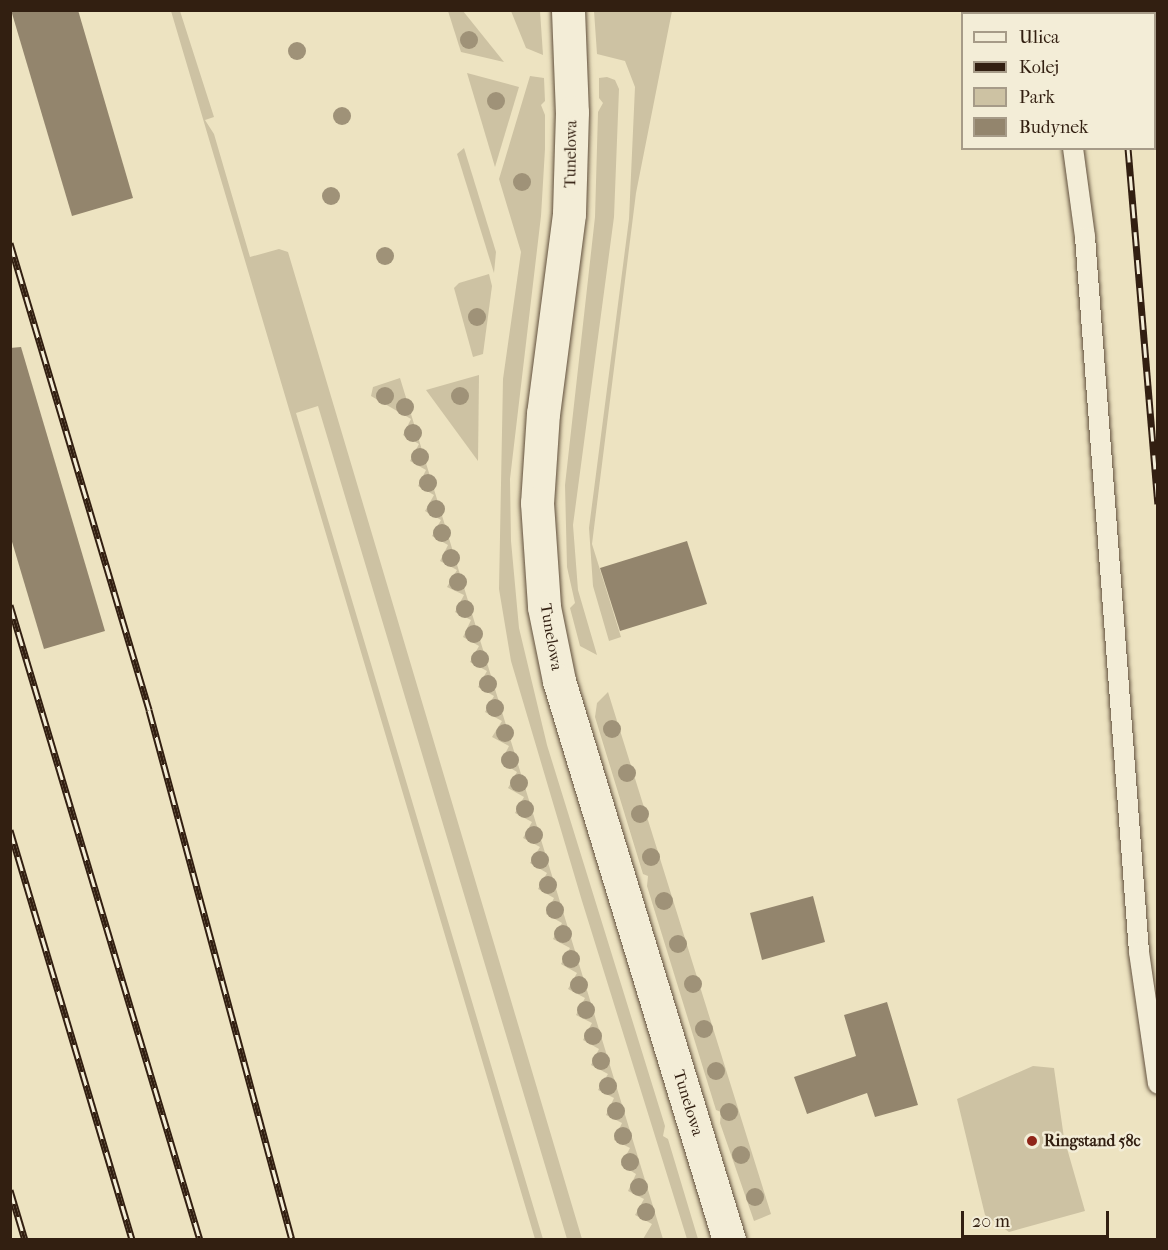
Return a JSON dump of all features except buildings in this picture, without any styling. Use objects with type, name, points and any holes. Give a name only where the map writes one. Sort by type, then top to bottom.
[{"type":"street","name":"Tunelowa","points":[[568,10],[572,112],[569,214],[543,413],[537,503],[544,607],[559,681],[729,1239]]},
{"type":"lane","points":[[1073,150],[1086,248],[1139,952],[1158,1084]]},
{"type":"green space","points":[[171,11],[180,11],[214,117],[205,120],[214,134],[250,257],[279,249],[288,252],[582,1239],[567,1239],[318,406],[296,413],[543,1239],[535,1239]]},
{"type":"green space","points":[[448,11],[463,11],[504,62],[461,52]]},
{"type":"green space","points":[[511,11],[540,11],[543,55],[526,48]]},
{"type":"green space","points":[[594,11],[672,11],[636,193],[592,544],[621,637],[609,641],[593,586],[589,528],[629,219],[635,87],[625,61],[597,54]]},
{"type":"green space","points":[[1122,11],[1157,11],[1157,142],[1156,12]]},
{"type":"green space","points":[[467,73],[519,87],[495,167]]},
{"type":"green space","points":[[530,76],[544,78],[545,101],[541,105],[545,115],[545,149],[541,216],[510,479],[511,541],[519,628],[547,745],[665,1126],[663,1136],[668,1139],[698,1239],[687,1239],[582,901],[511,661],[499,589],[503,379],[521,252],[499,179]]},
{"type":"green space","points":[[607,77],[615,80],[619,89],[614,217],[573,525],[578,590],[597,655],[580,646],[570,608],[575,603],[567,567],[565,485],[595,217],[598,112],[603,103],[599,98],[599,78]]},
{"type":"green space","points":[[464,148],[496,252],[494,273],[457,154]]},
{"type":"green space","points":[[489,274],[492,286],[483,354],[473,357],[454,288],[459,283]]},
{"type":"green space","points":[[479,375],[478,461],[426,390]]},
{"type":"green space","points":[[400,378],[663,1239],[643,1239],[652,1224],[635,1215],[644,1199],[628,1191],[636,1174],[621,1165],[630,1148],[614,1140],[622,1123],[606,1115],[614,1098],[598,1090],[608,1074],[591,1065],[599,1049],[583,1040],[592,1023],[576,1015],[585,998],[568,989],[577,973],[561,964],[570,948],[553,939],[562,923],[546,914],[554,898],[538,889],[547,873],[530,863],[540,847],[523,838],[532,822],[515,813],[524,797],[508,788],[517,772],[501,762],[509,746],[492,737],[502,721],[485,712],[494,696],[478,687],[487,671],[470,662],[479,646],[463,637],[471,620],[455,612],[464,595],[447,587],[457,570],[440,561],[448,545],[432,536],[441,520],[425,511],[434,495],[418,486],[426,470],[410,461],[419,444],[403,435],[411,419],[371,396],[373,387]]},
{"type":"green space","points":[[608,692],[771,1214],[754,1221],[720,1123],[721,1112],[716,1110],[647,886],[648,876],[643,874],[595,717],[597,703]]},
{"type":"green space","points":[[1033,1066],[1054,1068],[1064,1138],[1085,1211],[1009,1232],[985,1215],[957,1099]]},
{"type":"railway","points":[[1128,150],[1158,504]]},
{"type":"railway","points":[[10,243],[149,710],[292,1240]]},
{"type":"railway","points":[[10,605],[200,1240]]},
{"type":"railway","points":[[10,830],[132,1240]]},
{"type":"railway","points":[[10,1190],[25,1240]]},
{"type":"place","name":"Ringstand 58c","points":[[1032,1141]]}]
